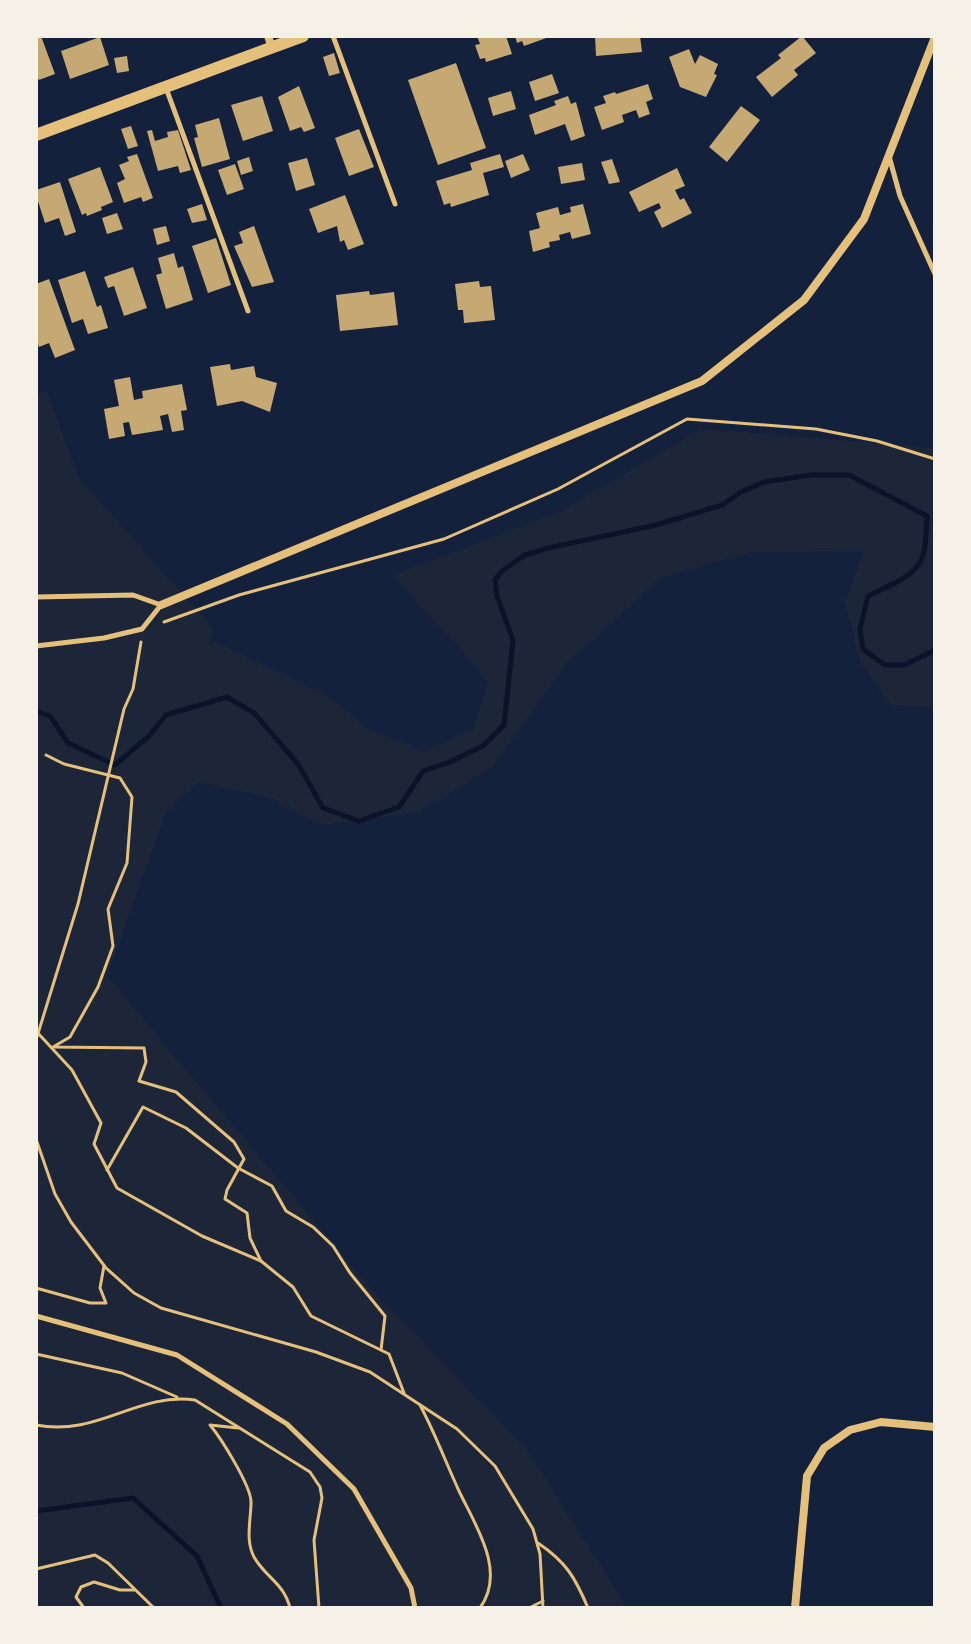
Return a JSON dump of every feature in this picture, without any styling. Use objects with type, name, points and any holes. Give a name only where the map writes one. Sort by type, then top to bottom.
[{"type":"street","points":[[36,135],[166,87],[270,42],[303,36]]},
{"type":"street","points":[[161,605],[702,381],[804,300],[864,219],[935,37]]},
{"type":"street","points":[[795,1608],[807,1476],[824,1448],[850,1430],[881,1422],[935,1427]]},
{"type":"lane","points":[[333,36],[395,204]]},
{"type":"lane","points":[[166,87],[248,311]]},
{"type":"lane","points":[[889,155],[905,209],[935,274]]},
{"type":"lane","points":[[36,597],[133,595],[161,605],[142,629],[94,640],[36,646]]},
{"type":"lane","points":[[36,1316],[177,1355],[287,1424],[354,1489],[411,1588],[415,1608]]},
{"type":"path","points":[[36,1040],[78,904],[124,709],[139,664],[142,629],[239,595],[444,539],[558,489],[687,419],[816,429],[877,441],[935,459]]},
{"type":"path","points":[[46,755],[64,764],[120,778],[132,797],[127,863],[108,909],[113,946],[98,987],[70,1037],[53,1047]]},
{"type":"path","points":[[37,1031],[72,1070],[101,1123],[94,1144],[117,1188],[202,1236],[261,1261],[293,1287],[311,1316],[389,1354],[405,1395]]},
{"type":"path","points":[[53,1047],[144,1048],[146,1062],[139,1081],[176,1092],[234,1142],[244,1159],[225,1199],[247,1213],[250,1238],[261,1261]]},
{"type":"path","points":[[107,1170],[143,1107],[186,1128],[238,1168],[272,1186],[286,1211],[313,1227],[333,1246],[350,1273],[385,1316],[381,1350]]},
{"type":"path","points":[[36,1139],[55,1194],[71,1222],[104,1266],[134,1293],[161,1308],[316,1352],[370,1372],[457,1429],[495,1466],[533,1529],[543,1608]]},
{"type":"path","points":[[36,1288],[90,1303],[106,1303],[100,1288],[104,1266]]},
{"type":"path","points":[[36,1354],[122,1373],[177,1397],[195,1400],[310,1472],[320,1487],[322,1498],[314,1540],[319,1608]]},
{"type":"path","points":[[36,1425],[54,1429],[72,1428],[177,1397]]},
{"type":"path","points":[[420,1405],[484,1540],[490,1581],[486,1599],[480,1608]]},
{"type":"path","points":[[239,1428],[210,1425],[223,1440],[252,1498],[248,1529],[254,1557],[286,1593],[290,1608]]},
{"type":"path","points":[[536,1542],[557,1556],[576,1579],[588,1608]]},
{"type":"path","points":[[36,1569],[95,1555],[154,1608]]},
{"type":"path","points":[[84,1608],[76,1597],[81,1587],[94,1582],[120,1590],[137,1590]]},
{"type":"path","points":[[529,1608],[543,1601]]},
{"type":"shaded area","points":[[46,390],[79,478],[214,630],[210,643],[216,642],[326,695],[372,731],[425,751],[473,729],[488,682],[392,575],[559,512],[701,429],[935,448],[935,708],[890,705],[860,661],[845,602],[864,551],[753,552],[662,577],[568,662],[492,767],[419,812],[320,825],[274,799],[199,782],[166,812],[107,976],[375,1293],[527,1449],[623,1601],[623,1608],[36,1608],[36,394]]},
{"type":"building","points":[[36,36],[41,36],[55,74],[39,80],[36,75]]},
{"type":"building","points":[[477,36],[506,36],[512,54],[486,62],[485,58],[480,59],[475,45],[480,44]]},
{"type":"building","points":[[515,36],[552,36],[524,46],[522,41],[517,43]]},
{"type":"building","points":[[595,36],[640,36],[642,52],[596,56]]},
{"type":"building","points":[[802,36],[816,53],[794,70],[798,75],[772,97],[756,77],[781,58],[778,55]]},
{"type":"building","points":[[100,37],[109,65],[70,79],[61,51]]},
{"type":"building","points":[[689,49],[695,64],[700,55],[718,64],[714,74],[717,75],[706,97],[680,87],[669,57]]},
{"type":"building","points":[[334,53],[340,73],[329,76],[323,57]]},
{"type":"building","points":[[127,56],[129,71],[117,73],[114,58]]},
{"type":"building","points":[[456,63],[486,148],[438,165],[408,80]]},
{"type":"building","points":[[552,74],[559,93],[535,101],[529,82]]},
{"type":"building","points":[[648,84],[653,99],[646,102],[650,114],[639,118],[636,110],[622,115],[624,122],[602,130],[594,107],[606,103],[603,96]]},
{"type":"building","points":[[299,86],[315,128],[304,132],[301,127],[290,131],[278,97]]},
{"type":"building","points":[[511,91],[516,109],[493,116],[488,98]]},
{"type":"building","points":[[262,96],[273,131],[243,141],[231,105]]},
{"type":"building","points":[[568,96],[571,104],[576,102],[585,136],[571,141],[565,124],[535,135],[529,115],[556,105],[554,101]]},
{"type":"building","points":[[741,106],[760,120],[727,162],[709,147]]},
{"type":"building","points":[[219,118],[230,159],[202,167],[194,138],[198,137],[195,125]]},
{"type":"building","points":[[131,126],[138,146],[128,149],[121,129]]},
{"type":"building","points":[[359,129],[374,167],[349,176],[335,138]]},
{"type":"building","points":[[152,130],[155,141],[168,137],[167,132],[178,130],[191,170],[180,173],[178,166],[158,171],[147,131]]},
{"type":"building","points":[[137,154],[153,198],[143,202],[141,197],[124,203],[117,183],[125,179],[119,165],[129,161],[127,157]]},
{"type":"building","points":[[500,154],[504,167],[483,173],[489,195],[451,207],[450,203],[444,205],[436,181],[472,170],[470,163]]},
{"type":"building","points":[[523,154],[530,170],[511,178],[505,161]]},
{"type":"building","points":[[249,157],[253,171],[241,175],[237,161]]},
{"type":"building","points":[[307,158],[315,185],[296,191],[288,163]]},
{"type":"building","points":[[612,159],[620,182],[609,184],[601,162]]},
{"type":"building","points":[[582,163],[585,180],[561,184],[558,167]]},
{"type":"building","points":[[235,164],[244,189],[227,195],[218,170]]},
{"type":"building","points":[[100,167],[113,202],[101,207],[102,210],[82,215],[68,179]]},
{"type":"building","points":[[677,168],[685,186],[675,190],[680,200],[684,198],[692,213],[662,228],[654,212],[661,208],[659,203],[639,212],[629,192]]},
{"type":"building","points":[[60,182],[76,232],[65,236],[59,218],[45,223],[36,195],[36,190]]},
{"type":"building","points":[[345,195],[364,244],[348,250],[344,240],[340,242],[337,226],[318,233],[309,209]]},
{"type":"building","points":[[202,204],[207,220],[192,223],[187,209]]},
{"type":"building","points":[[583,204],[591,234],[572,239],[570,232],[559,235],[560,240],[549,242],[550,247],[533,252],[529,231],[540,228],[536,213],[558,207],[560,215],[571,212],[570,207]]},
{"type":"building","points":[[117,213],[123,229],[107,234],[102,218]]},
{"type":"building","points":[[166,226],[170,241],[157,245],[153,229]]},
{"type":"building","points":[[254,226],[274,282],[252,287],[234,246],[243,243],[239,232]]},
{"type":"building","points":[[216,238],[231,285],[208,293],[192,246]]},
{"type":"building","points":[[174,253],[178,268],[183,266],[193,300],[166,309],[156,275],[162,273],[158,258]]},
{"type":"building","points":[[133,267],[147,308],[124,316],[114,286],[108,288],[104,277]]},
{"type":"building","points":[[85,271],[108,328],[88,334],[83,319],[72,323],[58,280]]},
{"type":"building","points":[[49,279],[75,350],[55,358],[49,343],[39,347],[36,340],[36,284]]},
{"type":"building","points":[[479,281],[480,287],[491,286],[495,320],[464,323],[463,310],[458,310],[455,284]]},
{"type":"building","points":[[369,291],[370,295],[394,292],[398,325],[340,331],[336,295]]},
{"type":"building","points":[[230,364],[231,370],[254,366],[256,377],[277,383],[270,412],[242,401],[217,406],[210,367]]},
{"type":"building","points":[[130,377],[134,400],[143,398],[142,391],[182,384],[187,410],[181,411],[184,430],[172,432],[168,414],[160,416],[163,430],[132,435],[129,422],[123,423],[125,436],[109,439],[104,409],[119,406],[114,380]]},
{"type":"waterway","points":[[36,711],[50,716],[68,743],[115,765],[149,736],[166,715],[227,697],[254,713],[298,764],[323,808],[359,821],[399,807],[423,771],[483,746],[504,725],[513,640],[497,596],[495,580],[502,571],[525,555],[656,525],[722,505],[764,482],[811,475],[849,475],[927,516],[925,546],[920,563],[900,580],[868,596],[860,629],[863,649],[885,665],[904,665],[935,650]]},
{"type":"waterway","points":[[36,1511],[133,1498],[197,1556],[221,1608]]}]
